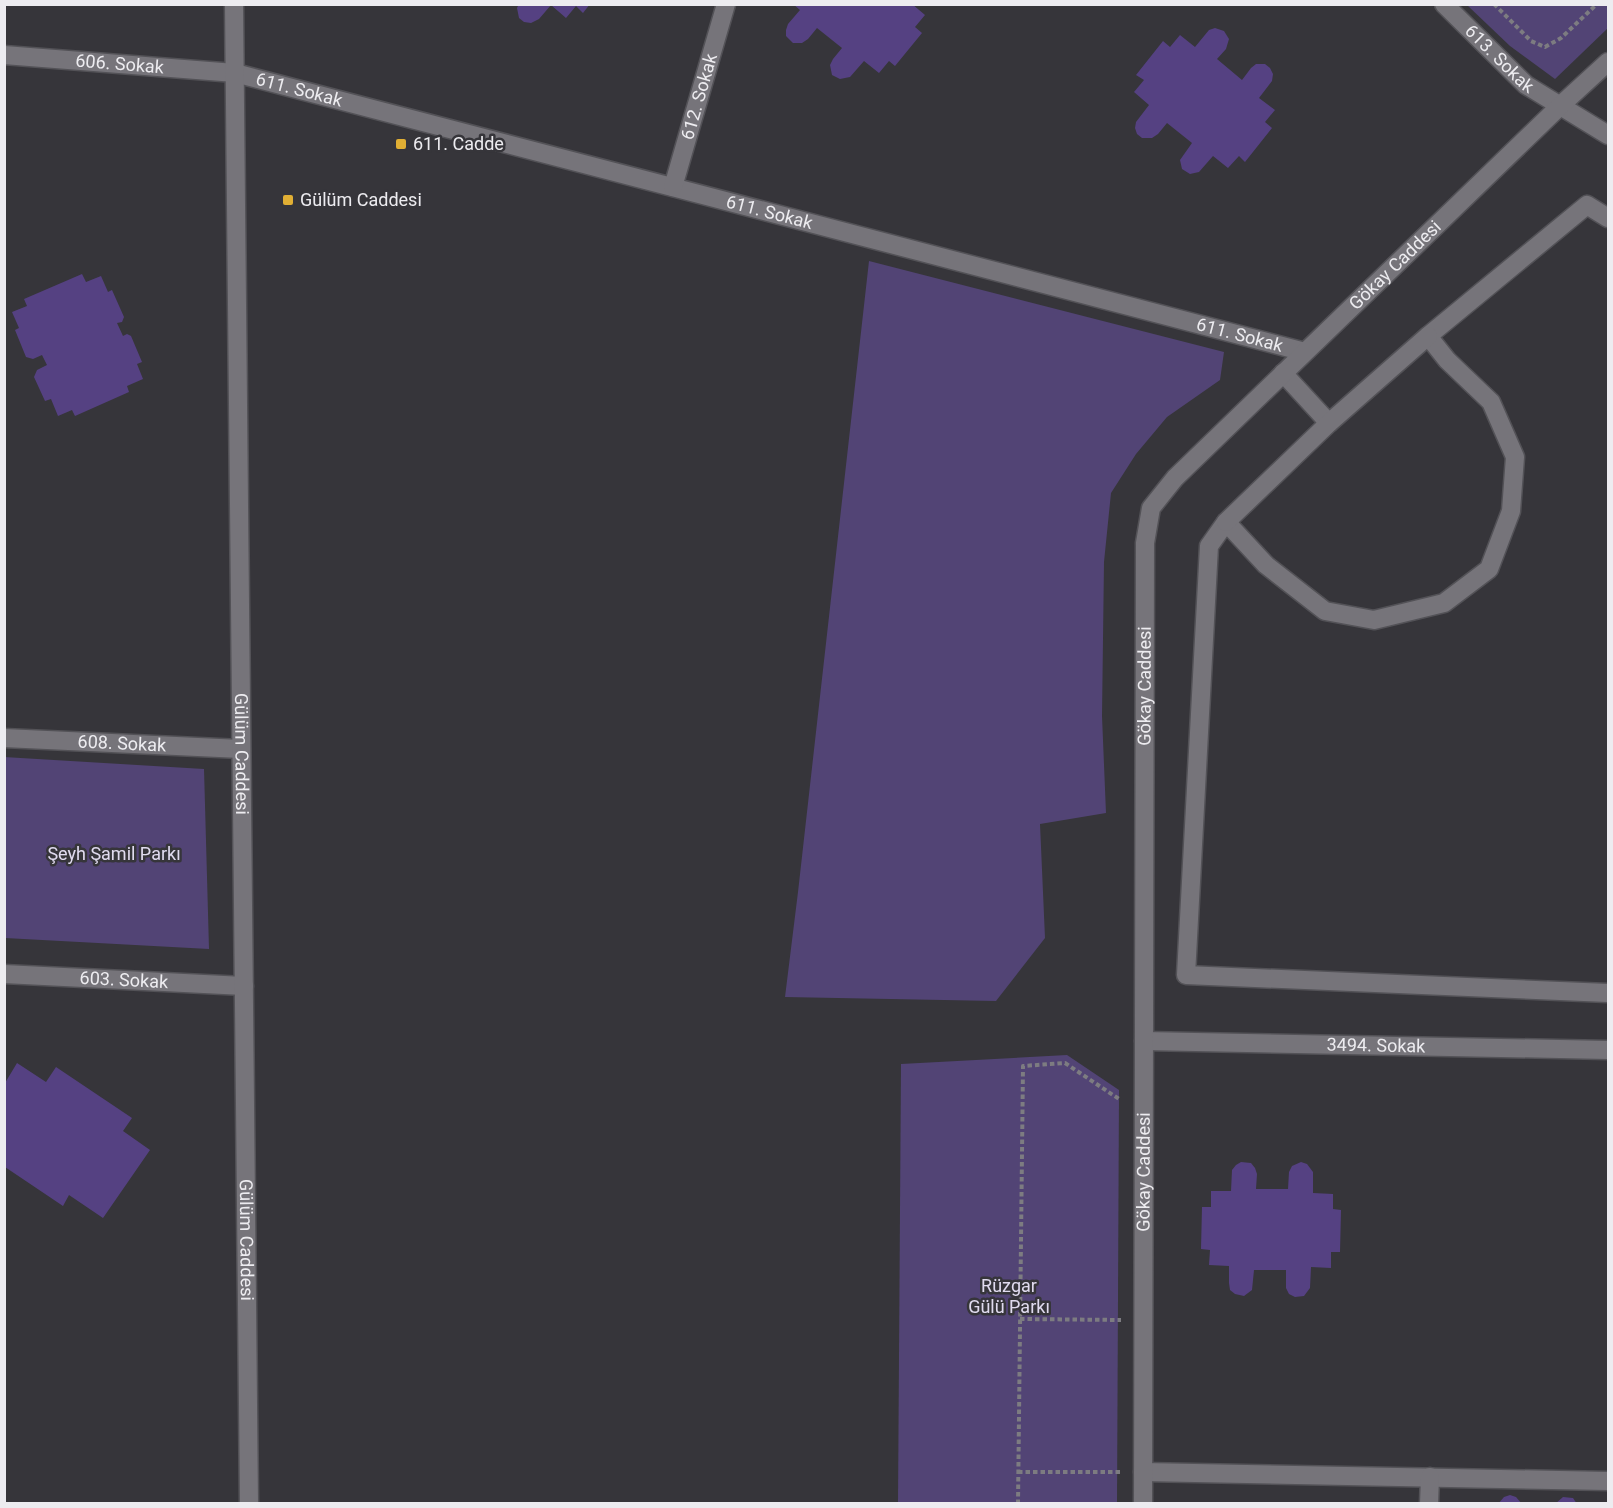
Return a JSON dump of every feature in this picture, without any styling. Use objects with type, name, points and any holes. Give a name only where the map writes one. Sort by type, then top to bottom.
[{"type":"street","name":"Gülüm Caddesi","points":[[234,4],[249,1503]]},
{"type":"street","name":"612. Sokak","points":[[673,187],[726,4]]},
{"type":"street","name":"613. Sokak","points":[[1444,4],[1526,85],[1608,135]]},
{"type":"street","name":"606. Sokak","points":[[4,55],[235,73]]},
{"type":"street","name":"Gökay Caddesi","points":[[1143,1503],[1145,543],[1151,508],[1175,478],[1608,62]]},
{"type":"street","name":"611. Sokak","points":[[235,73],[1305,352]]},
{"type":"street","points":[[1608,218],[1587,205],[1428,336],[1329,423],[1226,522],[1209,546],[1186,975],[1608,993]]},
{"type":"street","points":[[1226,522],[1266,565],[1324,611],[1374,620],[1444,603],[1489,569],[1511,511],[1515,457],[1491,402],[1447,360],[1428,336]]},
{"type":"street","points":[[1283,374],[1329,423]]},
{"type":"street","name":"608. Sokak","points":[[4,738],[241,749]]},
{"type":"street","name":"603. Sokak","points":[[4,974],[244,986]]},
{"type":"street","name":"3494. Sokak","points":[[1144,1041],[1608,1050]]},
{"type":"street","points":[[1143,1472],[1608,1481]]},
{"type":"street","points":[[1429,1503],[1430,1478]]},
{"type":"path","points":[[1494,4],[1531,41],[1545,47],[1561,39],[1598,4]]},
{"type":"path","points":[[1018,1503],[1023,1066],[1065,1063],[1144,1115]]},
{"type":"path","points":[[1020,1319],[1143,1320]]},
{"type":"path","points":[[1018,1472],[1143,1472]]},
{"type":"green space","points":[[1467,5],[1608,5],[1608,28],[1555,79],[1510,46]]},
{"type":"green space","points":[[869,261],[1224,352],[1220,380],[1167,417],[1136,454],[1111,493],[1104,562],[1102,716],[1106,813],[1040,824],[1045,938],[996,1001],[785,997]]},
{"type":"green space","name":"Şeyh Şamil Parkı","points":[[4,757],[204,769],[209,949],[5,938]]},
{"type":"green space","name":"Rüzgar Gülü Parkı","points":[[1067,1055],[1119,1090],[1117,1503],[898,1503],[901,1064]]},
{"type":"building","points":[[519,4],[590,4],[583,13],[576,6],[566,18],[551,5],[539,19],[531,23],[519,18],[517,8]]},
{"type":"building","points":[[793,4],[912,4],[925,15],[915,27],[922,33],[895,66],[889,61],[879,73],[864,61],[850,77],[840,79],[832,75],[830,65],[842,48],[817,28],[802,43],[793,43],[786,36],[788,24],[800,10]]},
{"type":"building","points":[[1215,28],[1224,31],[1229,39],[1226,49],[1217,59],[1242,80],[1256,64],[1265,64],[1270,68],[1273,74],[1272,81],[1259,98],[1275,110],[1265,122],[1272,128],[1245,162],[1239,156],[1228,168],[1213,156],[1199,172],[1190,174],[1182,169],[1180,160],[1192,143],[1167,123],[1152,138],[1142,138],[1137,134],[1136,122],[1149,105],[1134,92],[1144,80],[1136,75],[1163,41],[1170,47],[1180,35],[1195,47],[1209,30]]},
{"type":"building","points":[[82,274],[86,282],[101,276],[108,292],[112,290],[124,317],[122,322],[117,323],[123,336],[127,334],[131,336],[142,362],[137,364],[143,379],[127,386],[129,392],[75,416],[72,410],[58,416],[51,399],[45,401],[34,377],[37,370],[47,365],[42,355],[33,359],[26,357],[15,330],[19,328],[12,312],[27,306],[24,299]]},
{"type":"building","points":[[17,1063],[46,1082],[56,1067],[132,1118],[123,1131],[150,1150],[103,1218],[69,1195],[63,1206],[5,1167],[5,1083]]},
{"type":"building","points":[[1241,1162],[1251,1163],[1255,1168],[1256,1189],[1288,1189],[1289,1172],[1292,1166],[1301,1162],[1307,1164],[1313,1172],[1313,1193],[1333,1194],[1333,1209],[1341,1210],[1340,1252],[1331,1252],[1331,1268],[1311,1267],[1310,1288],[1304,1296],[1295,1297],[1289,1294],[1286,1288],[1286,1270],[1254,1270],[1252,1290],[1244,1296],[1235,1294],[1230,1290],[1229,1266],[1209,1265],[1210,1250],[1201,1249],[1202,1207],[1211,1207],[1211,1191],[1231,1191],[1232,1170]]},
{"type":"building","points":[[1510,1495],[1516,1497],[1522,1504],[1498,1504],[1504,1497]]},
{"type":"building","points":[[1563,1497],[1573,1498],[1577,1504],[1555,1504]]},
{"type":"place","name":"611. Cadde","points":[[401,144]]},
{"type":"place","name":"Gülüm Caddesi","points":[[288,200]]}]
